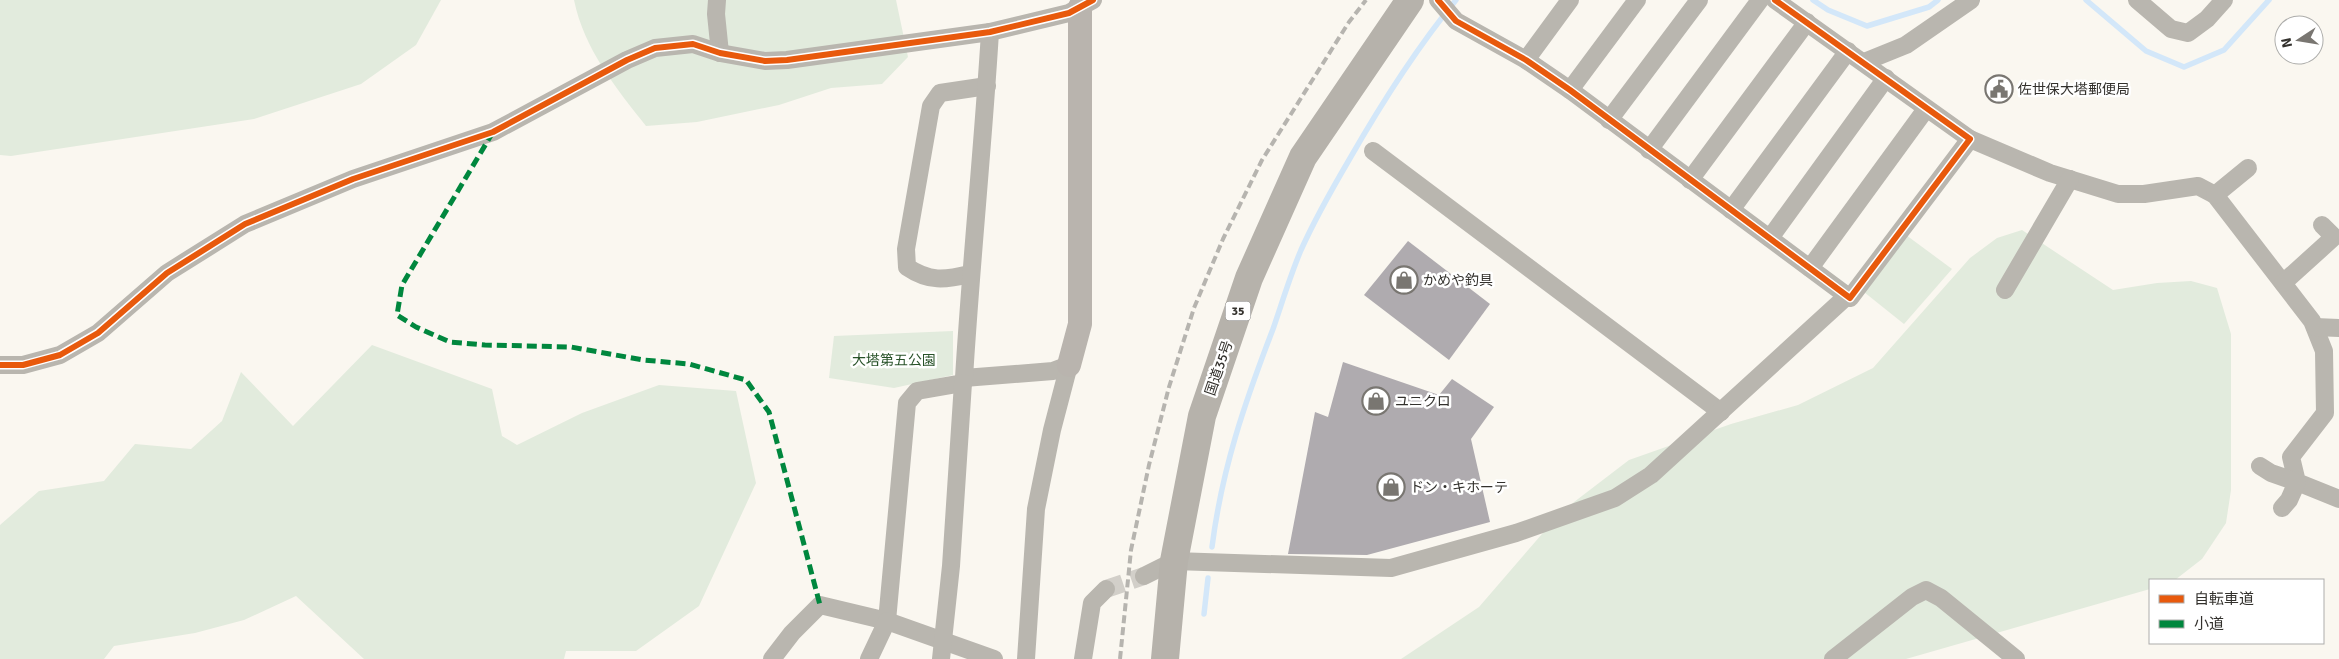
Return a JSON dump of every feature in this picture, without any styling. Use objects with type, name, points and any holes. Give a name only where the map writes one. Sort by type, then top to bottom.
[{"type":"highway","name":"国道35号","points":[[1165,659],[1174,561],[1202,416],[1249,278],[1303,157],[1410,0]]},
{"type":"street","points":[[717,0],[716,14],[720,53]]},
{"type":"street","points":[[1526,60],[1570,0]]},
{"type":"street","points":[[1570,90],[1637,0]]},
{"type":"street","points":[[1609,120],[1699,0]]},
{"type":"street","points":[[1649,150],[1760,0]]},
{"type":"street","points":[[1775,0],[1970,139],[2050,174],[2118,194],[2144,194],[2198,186],[2215,195],[2283,283],[2314,327],[2324,351],[2332,398],[2325,412],[2291,457],[2297,482],[2289,500],[2282,508]]},
{"type":"street","points":[[1864,62],[1906,45],[1971,0]]},
{"type":"street","points":[[2137,0],[2172,29],[2188,33],[2207,19],[2224,0]]},
{"type":"street","points":[[1439,1],[1456,20],[1526,60],[1570,90],[1850,298],[1970,139]]},
{"type":"street","points":[[0,365],[23,365],[60,355],[98,333],[167,273],[207,246],[245,224],[353,179],[493,132],[627,60],[655,48],[693,44],[720,53],[766,61],[787,60],[990,32],[1069,13],[1086,3]]},
{"type":"street","points":[[1026,659],[1036,509],[1052,430],[1080,324],[1086,3]]},
{"type":"street","points":[[1690,180],[1807,22]]},
{"type":"street","points":[[941,659],[964,381],[970,274],[982,155],[990,32]]},
{"type":"street","points":[[1731,210],[1848,51]]},
{"type":"street","points":[[1770,238],[1886,78]]},
{"type":"street","points":[[970,274],[951,279],[922,277],[907,267],[906,249],[931,106],[940,93],[987,86]]},
{"type":"street","points":[[1810,268],[1926,109]]},
{"type":"street","points":[[1372,151],[1721,412]]},
{"type":"street","points":[[2215,195],[2248,168]]},
{"type":"street","points":[[2005,290],[2070,180]]},
{"type":"street","points":[[2283,283],[2332,234]]},
{"type":"street","points":[[1144,576],[1174,561],[1391,568],[1516,533],[1615,498],[1651,475],[1847,296]]},
{"type":"street","points":[[2314,327],[2339,328]]},
{"type":"street","points":[[869,659],[887,621],[907,403],[917,391],[964,381],[1054,371],[1069,365]]},
{"type":"street","points":[[2260,466],[2271,473],[2339,499]]},
{"type":"street","points":[[1083,659],[1092,603],[1106,589]]},
{"type":"street","points":[[1833,659],[1912,597],[1926,590],[1941,598],[2016,659]]},
{"type":"street","points":[[772,659],[792,632],[820,605],[887,621],[994,659]]},
{"type":"green space","points":[[0,0],[441,0],[416,45],[361,84],[254,119],[11,156],[0,155]]},
{"type":"green space","points":[[574,0],[896,0],[908,57],[882,84],[831,88],[779,105],[697,122],[646,126],[602,67],[585,35]]},
{"type":"green space","points":[[2022,230],[2113,290],[2157,283],[2191,281],[2217,288],[2231,334],[2231,490],[2226,523],[2202,559],[2176,579],[2149,579],[2149,589],[1906,659],[1401,659],[1479,607],[1561,512],[1629,460],[1731,424],[1798,405],[1873,368],[1970,258],[1997,238]]},
{"type":"green space","points":[[1906,235],[1952,269],[1904,324],[1864,292]]},
{"type":"green space","name":"大塔第五公園","points":[[953,331],[953,375],[894,388],[829,378],[834,336]]},
{"type":"green space","points":[[372,345],[492,389],[502,436],[517,445],[582,413],[659,385],[736,391],[756,483],[699,606],[636,651],[566,651],[564,659],[364,659],[296,596],[244,620],[195,633],[114,646],[104,659],[0,659],[0,525],[39,491],[104,481],[135,444],[191,449],[222,421],[241,372],[293,426]]},
{"type":"building","points":[[1408,241],[1490,304],[1449,360],[1364,295]]},
{"type":"building","name":"ドン・キホーテ","points":[[1343,362],[1439,395],[1452,379],[1494,407],[1471,439],[1490,522],[1367,555],[1288,554],[1315,412],[1328,417]]},
{"type":"waterway","points":[[1212,547],[1222,490],[1236,436],[1301,250],[1330,193],[1386,98],[1426,38],[1456,0]]},
{"type":"waterway","points":[[1813,0],[1828,10],[1867,26],[1929,7],[1938,0]]},
{"type":"waterway","points":[[2086,0],[2146,51],[2184,67],[2224,50],[2269,0]]},
{"type":"waterway","points":[[1204,614],[1208,578]]},
{"type":"tunnel","points":[[1106,589],[1144,576]]},
{"type":"railway","points":[[1120,659],[1131,550],[1149,465],[1169,387],[1194,308],[1223,239],[1262,160],[1349,22],[1366,0]]},
{"type":"marked path","points":[[493,132],[402,285],[397,315],[416,327],[450,342],[485,345],[571,347],[643,360],[689,364],[746,380],[769,412],[820,605]]},
{"type":"cycle path","points":[[0,365],[23,365],[60,355],[98,333],[167,273],[245,224],[353,179],[493,132],[627,60],[655,48],[693,44],[720,53],[765,61],[787,60],[990,32],[1069,13],[1093,0]]},
{"type":"cycle path","points":[[1438,0],[1456,21],[1526,60],[1570,90],[1850,298],[1970,139],[1775,0]]},
{"type":"place","name":"佐世保大塔郵便局","points":[[1999,89]]},
{"type":"place","name":"かめや釣具","points":[[1404,280]]},
{"type":"place","name":"ユニクロ","points":[[1376,401]]},
{"type":"place","name":"ドン・キホーテ","points":[[1391,487]]}]
